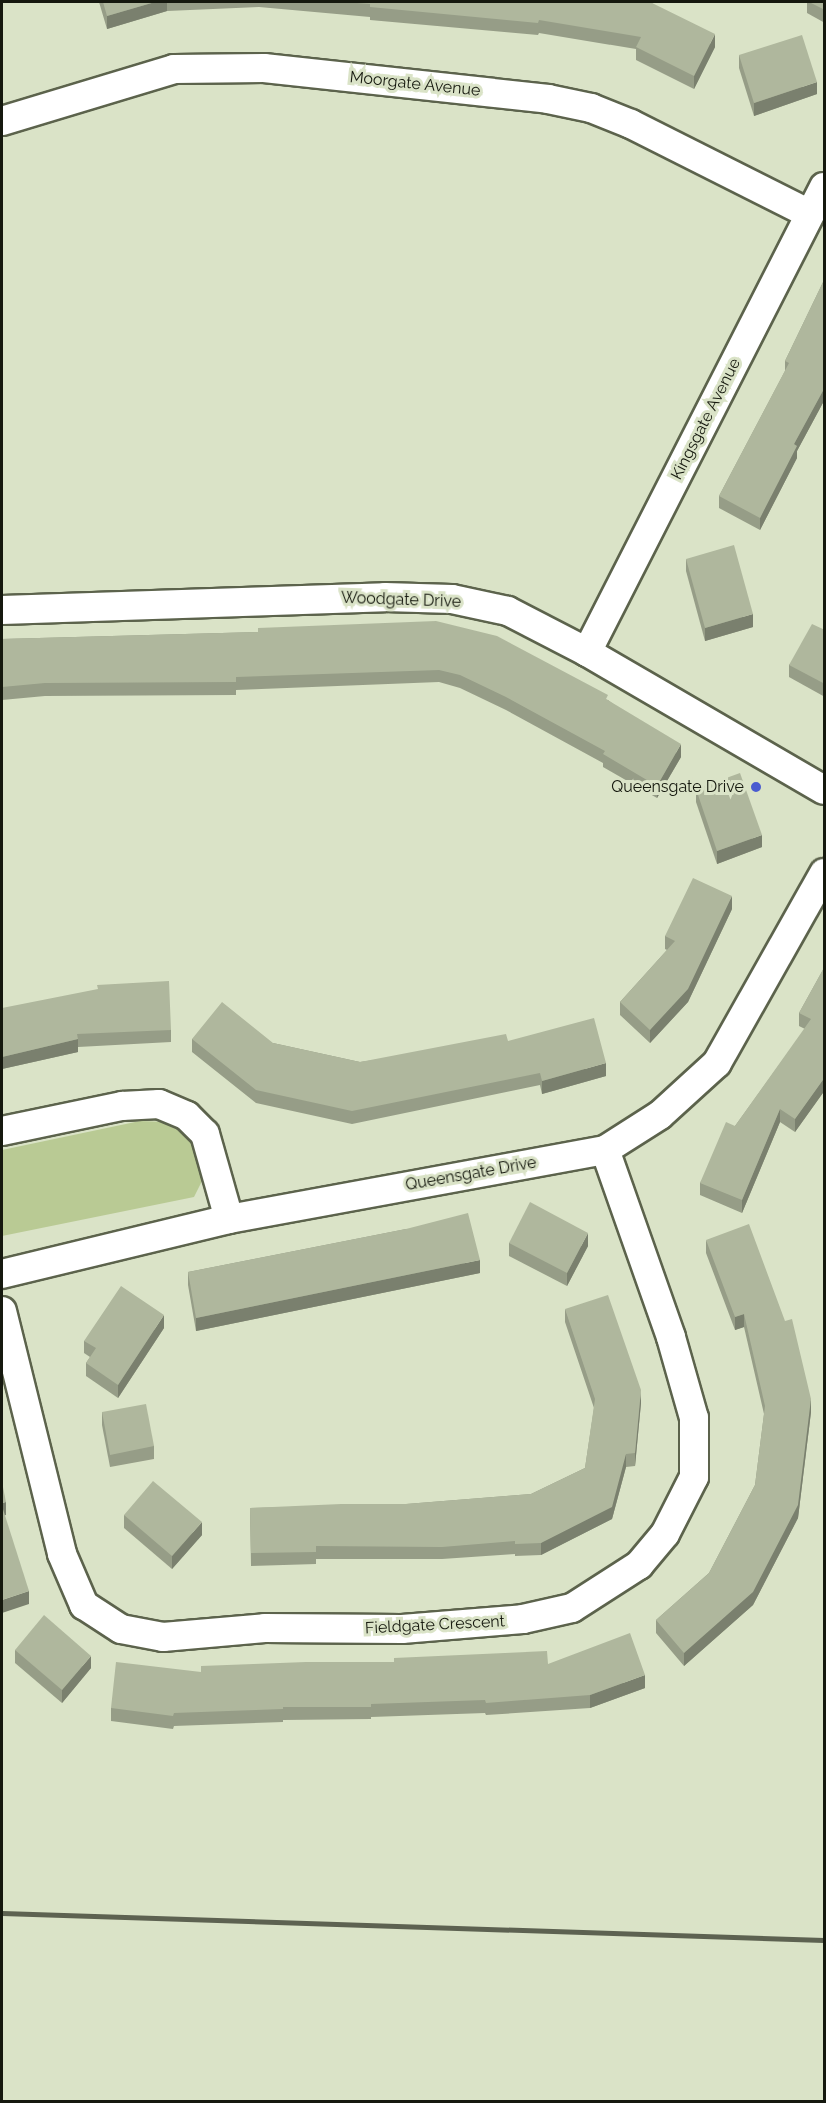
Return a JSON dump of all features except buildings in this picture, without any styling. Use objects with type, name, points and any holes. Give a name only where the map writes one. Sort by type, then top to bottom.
[{"type":"street","name":"Moorgate Avenue","points":[[2,121],[174,69],[264,68],[548,99],[591,108],[631,124],[810,214]]},
{"type":"street","name":"Kingsgate Avenue","points":[[587,652],[825,187]]},
{"type":"street","name":"Woodgate Drive","points":[[2,610],[385,597],[452,598],[508,611],[587,652],[825,790]]},
{"type":"street","name":"Queensgate Drive","points":[[2,1274],[229,1219],[605,1150],[660,1115],[717,1063],[825,873]]},
{"type":"street","points":[[2,1131],[122,1106],[159,1104],[187,1116],[205,1134],[229,1219]]},
{"type":"street","name":"Fieldgate Crescent","points":[[2,1311],[62,1554],[84,1605],[121,1629],[163,1637],[265,1628],[402,1629],[523,1619],[572,1608],[639,1565],[665,1534],[694,1477],[694,1418],[671,1337],[605,1150]]},
{"type":"green space","points":[[140,1121],[167,1122],[188,1130],[201,1150],[203,1179],[194,1197],[2,1236],[2,1150]]},
{"type":"railway","points":[[2,1913],[824,1940]]},
{"type":"place","name":"Queensgate Drive","points":[[756,787]]}]
